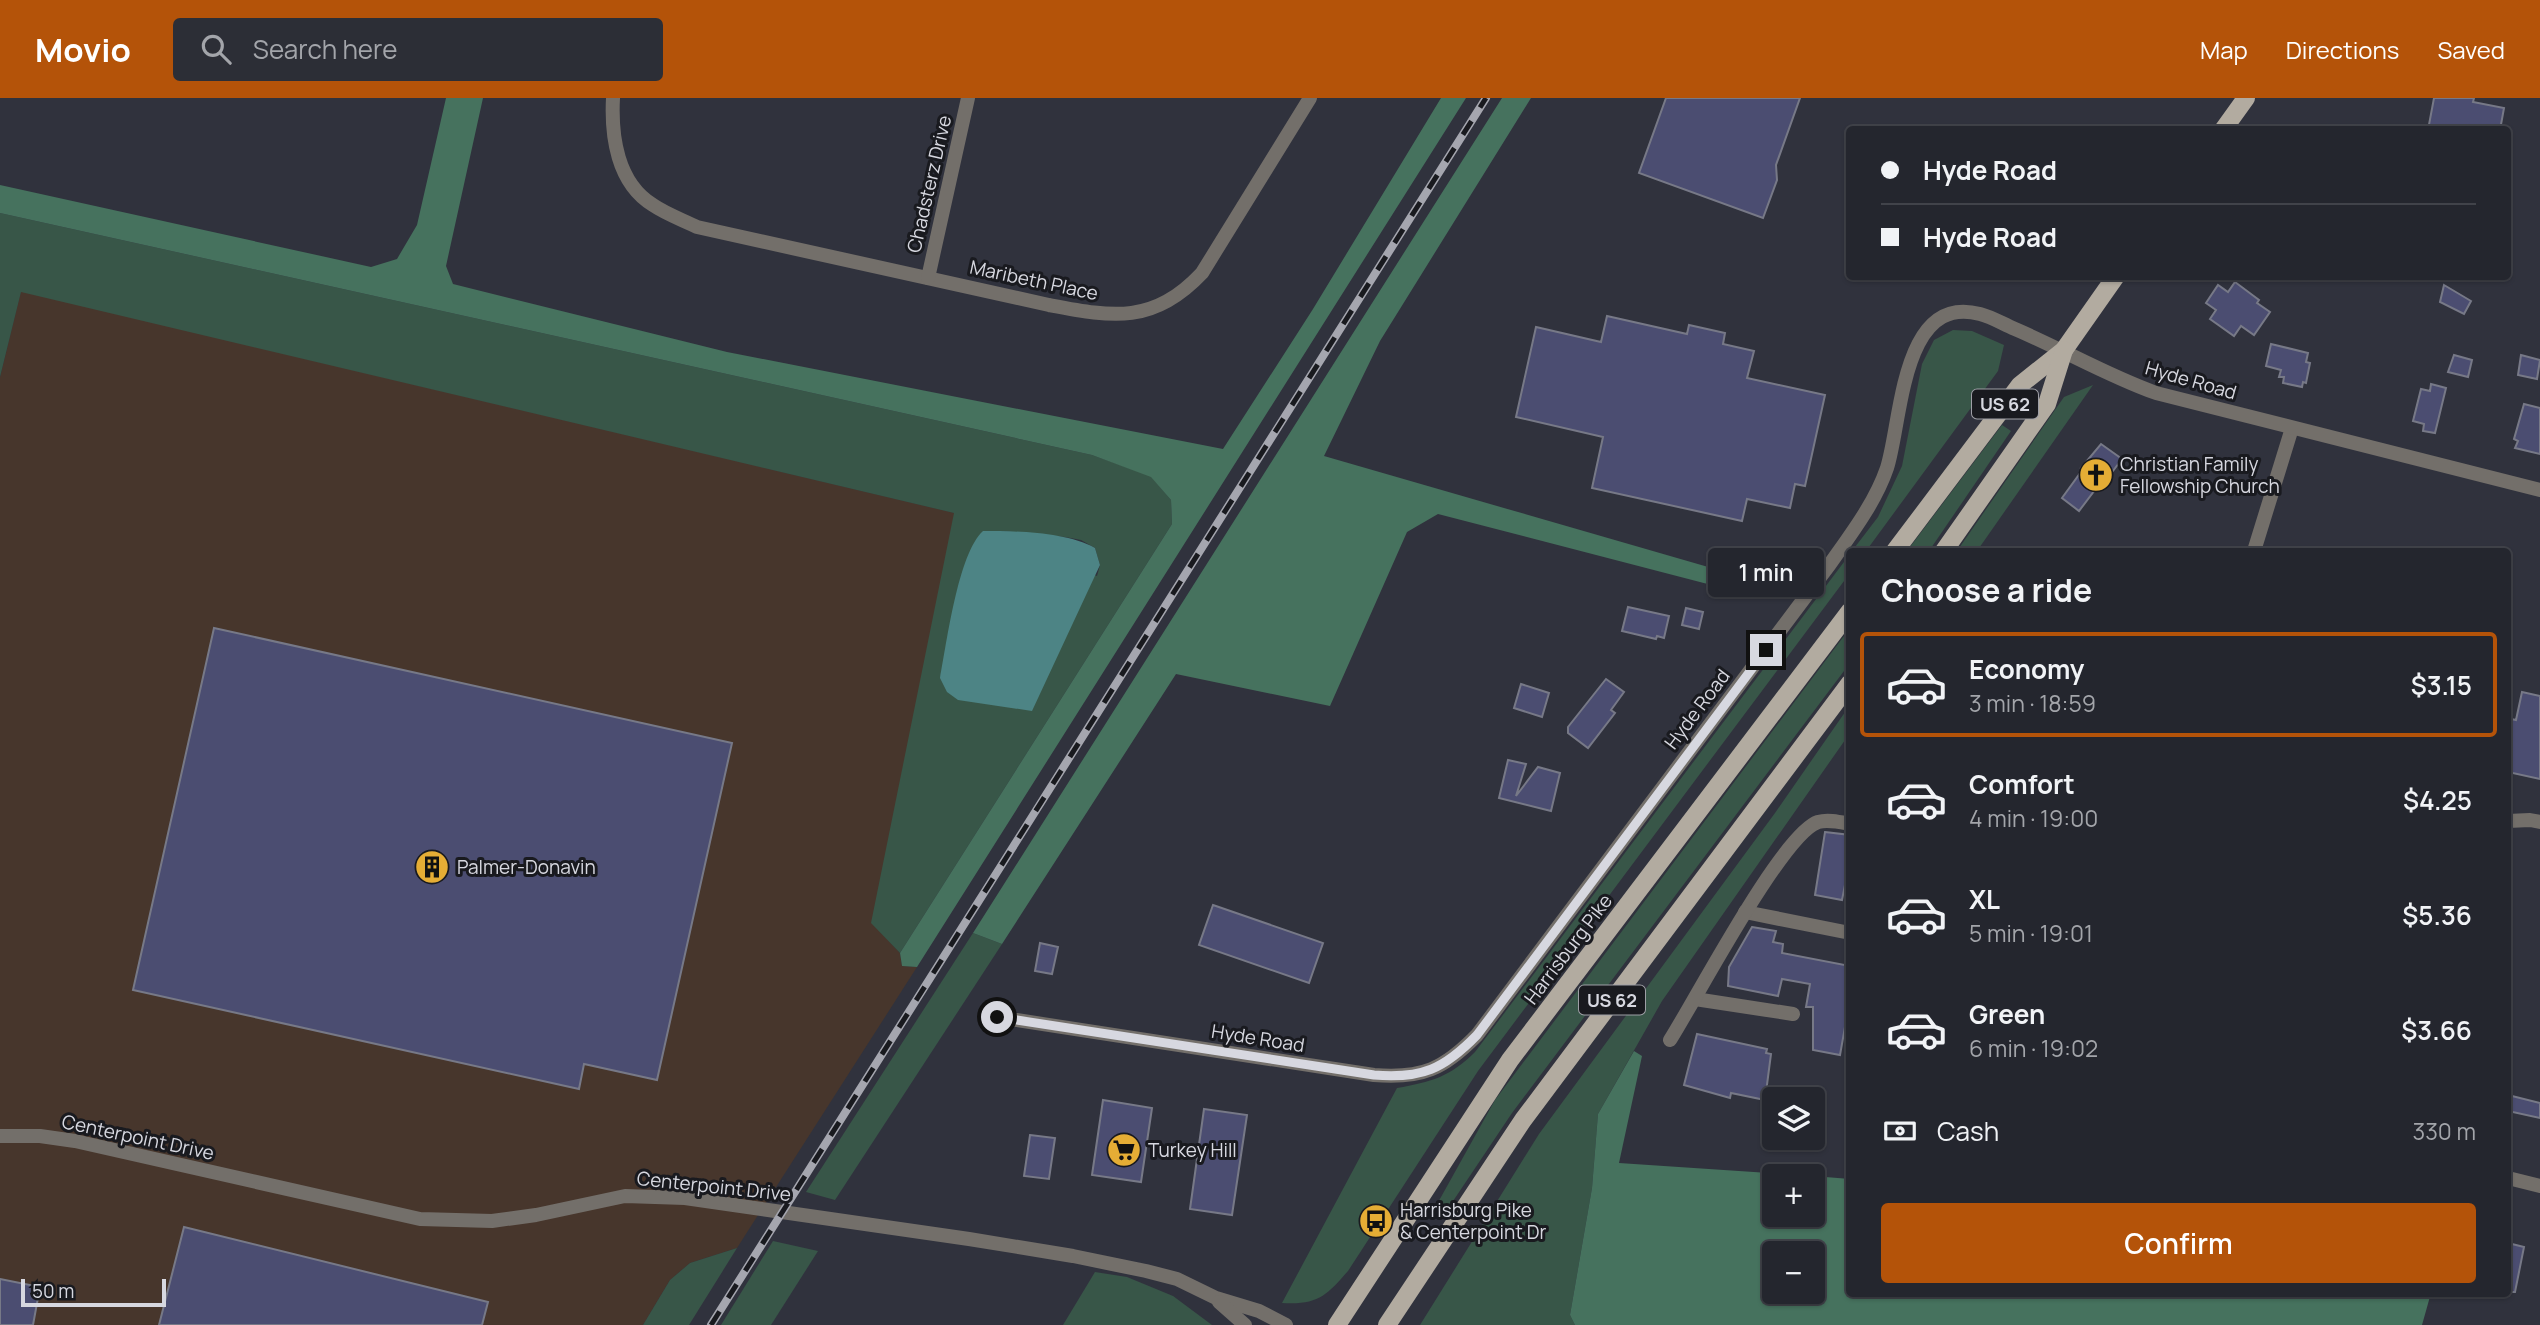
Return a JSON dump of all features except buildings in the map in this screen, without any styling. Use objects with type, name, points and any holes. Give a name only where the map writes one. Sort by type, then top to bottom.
[{"type":"main road","points":[[2226,126],[2246,98]]},
{"type":"main road","name":"US 62","points":[[1897,548],[2020,385],[2063,349],[2113,280]]},
{"type":"main road","name":"US 62","points":[[1946,548],[2047,404],[2063,349]]},
{"type":"main road","name":"Harrisburg Pike","points":[[1337,1325],[1510,1060],[1846,616]]},
{"type":"main road","name":"US 62","points":[[1387,1325],[1523,1120],[1846,688]]},
{"type":"street","name":"Maribeth Place","points":[[613,98],[613,138],[628,178],[652,205],[697,226],[928,278],[1100,314],[1123,316],[1166,302],[1186,290],[1202,273],[1310,98]]},
{"type":"street","name":"Chadsterz Drive","points":[[928,278],[968,98]]},
{"type":"street","name":"Hyde Road","points":[[997,1017],[1374,1075],[1415,1075],[1436,1069],[1450,1060],[1477,1035],[1493,1014],[1830,565],[1872,502],[1888,466],[1911,360],[1923,334],[1942,318],[1967,312],[1991,318],[2063,349],[2137,386],[2292,428],[2540,489]]},
{"type":"street","points":[[2255,548],[2292,428]]},
{"type":"street","points":[[2511,821],[2540,822]]},
{"type":"street","points":[[1670,1040],[1745,912],[1802,833],[1816,822],[1846,823]]},
{"type":"street","points":[[1745,912],[1846,932]]},
{"type":"street","points":[[1695,999],[1793,1014]]},
{"type":"street","name":"Centerpoint Drive","points":[[0,1136],[40,1136],[75,1141],[420,1219],[492,1220],[536,1215],[625,1196],[685,1198],[783,1211],[1092,1259],[1177,1279],[1216,1298],[1259,1311],[1286,1325]]},
{"type":"street","points":[[2511,1179],[2540,1186]]},
{"type":"street","name":"Centerpoint Drive","points":[[1216,1298],[1245,1325]]},
{"type":"shaded area","points":[[446,98],[483,98],[446,266],[453,284],[727,352],[1223,449],[1313,309],[1441,98],[1466,98],[917,967],[902,966],[900,953],[1172,524],[1171,500],[1151,477],[1092,455],[0,213],[0,185],[371,267],[397,259],[417,225]]},
{"type":"shaded area","points":[[1502,98],[1531,98],[1380,341],[1324,456],[1767,584],[1746,594],[1438,514],[1407,532],[1330,706],[1176,674],[1002,944],[973,933]]},
{"type":"shaded area","points":[[0,213],[1092,455],[1151,476],[1171,500],[1172,524],[900,953],[871,923],[954,513],[21,292],[0,377]],"holes":[[[1000,531],[1081,540],[1095,548],[1100,565],[1097,576]]]},
{"type":"shaded area","points":[[21,291],[955,513],[872,923],[900,953],[902,966],[917,967],[737,1248],[690,1263],[670,1280],[643,1325],[0,1325],[0,377]]},
{"type":"shaded area","points":[[1953,330],[1972,331],[2004,345],[1998,371],[1868,548],[1854,548],[1878,517],[1902,466],[1922,364],[1934,340]]},
{"type":"shaded area","points":[[2093,385],[1979,548],[1959,548],[2064,397]]},
{"type":"shaded area","points":[[2002,425],[2011,431],[1931,548],[1909,548]]},
{"type":"shaded area","points":[[983,531],[1026,532],[1070,539],[1095,548],[1100,565],[1032,711],[958,700],[947,692],[940,678],[960,578],[974,542]]},
{"type":"shaded area","points":[[1846,559],[1846,578],[1478,1071],[1348,1271],[1320,1297],[1304,1302],[1282,1303],[1397,1088],[1448,1073],[1475,1052]]},
{"type":"shaded area","points":[[1846,633],[1846,668],[1512,1113],[1441,1219],[1431,1215],[1495,1100]]},
{"type":"shaded area","points":[[1846,711],[1846,739],[1662,1001],[1598,1114],[1592,1188],[1570,1315],[1575,1325],[1420,1325],[1539,1134],[1775,813]]},
{"type":"shaded area","points":[[973,933],[1002,944],[835,1200],[806,1192]]},
{"type":"shaded area","points":[[1634,1051],[1642,1056],[1619,1163],[1762,1173],[1762,1227],[1825,1227],[1825,1177],[1846,1179],[1846,1297],[2430,1297],[2422,1325],[1575,1325],[1570,1315],[1592,1188],[1598,1114]]},
{"type":"shaded area","points":[[773,1241],[818,1251],[771,1325],[721,1325]]},
{"type":"shaded area","points":[[737,1248],[689,1325],[643,1325],[670,1280],[690,1263]]},
{"type":"shaded area","points":[[1095,1272],[1127,1277],[1173,1296],[1212,1325],[1063,1325]]},
{"type":"railway","points":[[711,1325],[1486,98]]},
{"type":"place","name":"Christian Family Fellowship Church","points":[[2096,475]]},
{"type":"place","name":"Palmer-Donavin","points":[[432,867]]},
{"type":"place","name":"Turkey Hill","points":[[1124,1150]]},
{"type":"place","name":"Harrisburg Pike & Centerpoint Dr","points":[[1376,1221]]},
{"type":"route","points":[[997,1017],[1374,1075],[1408,1076],[1436,1069],[1477,1035],[1766,650]]}]
